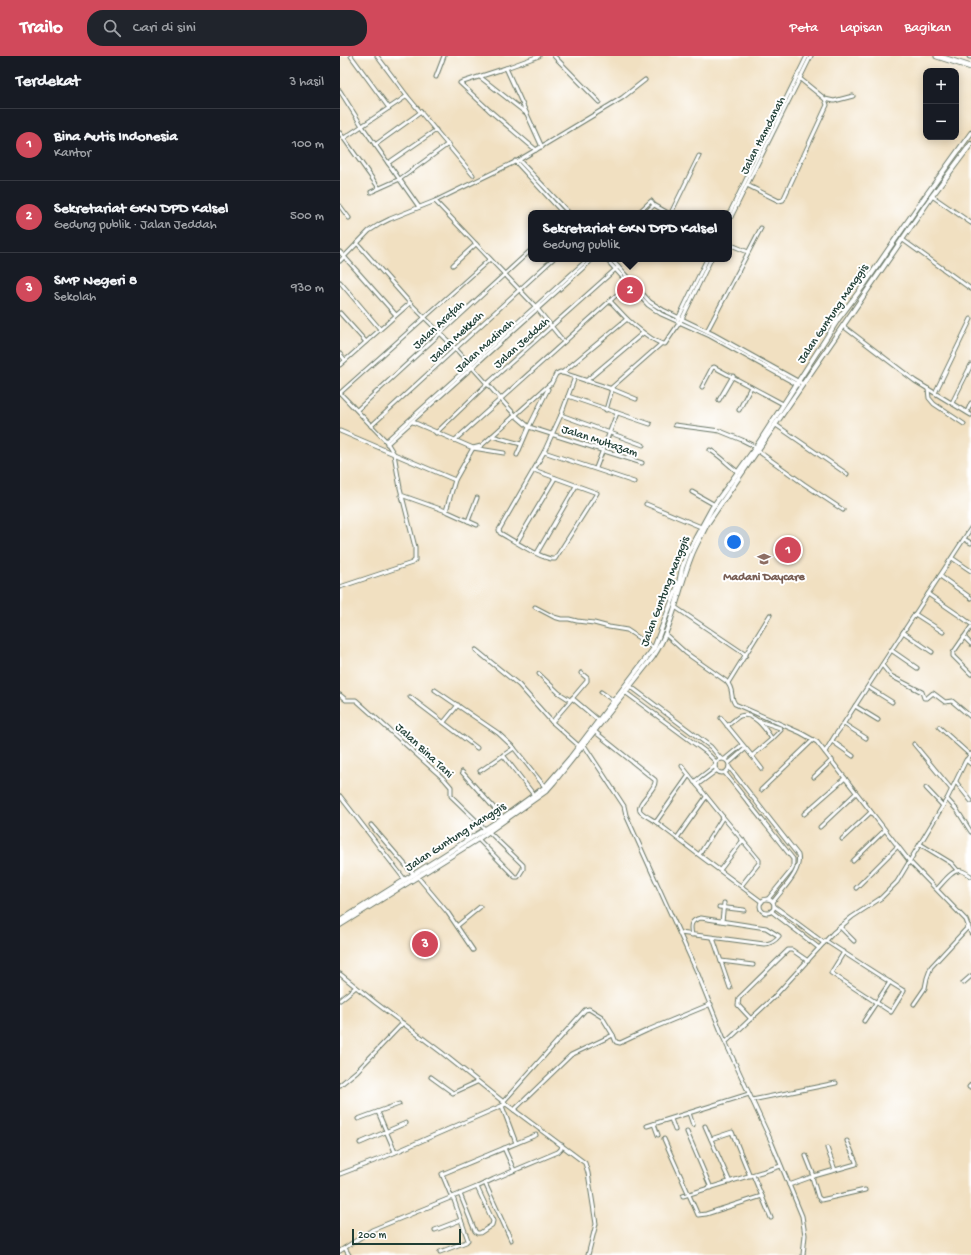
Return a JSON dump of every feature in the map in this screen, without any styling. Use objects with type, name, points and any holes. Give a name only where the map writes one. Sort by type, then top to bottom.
[{"type":"main road","points":[[938,56],[971,68]]},
{"type":"street","points":[[350,56],[390,108]]},
{"type":"street","points":[[377,56],[406,96],[473,175]]},
{"type":"street","points":[[436,77],[444,56]]},
{"type":"street","points":[[536,150],[460,83],[539,56]]},
{"type":"street","points":[[554,56],[599,102]]},
{"type":"street","name":"Jalan Hamdanah","points":[[732,216],[799,78],[807,56]]},
{"type":"street","name":"Jalan Hamdanah","points":[[731,210],[811,56]]},
{"type":"street","points":[[506,68],[542,147]]},
{"type":"street","points":[[480,77],[527,114]]},
{"type":"street","points":[[799,78],[825,99],[834,101],[853,96]]},
{"type":"street","points":[[340,261],[357,243],[380,224],[434,201],[517,161],[622,98],[645,80]]},
{"type":"street","points":[[340,91],[362,126],[419,207]]},
{"type":"street","points":[[344,138],[406,96]]},
{"type":"street","points":[[747,185],[778,201],[783,200],[827,105],[825,99]]},
{"type":"street","points":[[375,145],[421,112]]},
{"type":"street","points":[[388,163],[436,130]]},
{"type":"street","points":[[340,133],[379,188]]},
{"type":"street","name":"Jalan Guntung Manggis","points":[[340,921],[405,880],[478,839],[503,818],[545,787],[582,746],[598,720],[654,648],[679,583],[683,565],[701,527],[715,504],[738,472],[776,425],[839,318],[971,133]]},
{"type":"street","points":[[371,192],[400,180],[448,144]]},
{"type":"street","name":"Jalan Guntung Manggis","points":[[340,925],[415,875],[487,831],[548,789],[653,657],[665,634],[691,556],[707,524],[757,449],[783,404],[800,384],[843,326],[932,196],[971,144]]},
{"type":"street","points":[[671,210],[699,156]]},
{"type":"street","points":[[517,161],[560,210]]},
{"type":"street","points":[[517,161],[566,210]]},
{"type":"street","points":[[932,196],[971,224]]},
{"type":"street","points":[[434,201],[536,307],[564,342]]},
{"type":"street","points":[[642,210],[652,201],[654,205],[663,210]]},
{"type":"street","points":[[649,210],[654,205]]},
{"type":"street","points":[[340,206],[349,218]]},
{"type":"street","points":[[707,331],[761,228]]},
{"type":"street","points":[[903,240],[971,289]]},
{"type":"street","points":[[357,243],[410,303],[456,349],[515,415],[529,427]]},
{"type":"street","points":[[453,265],[476,244]]},
{"type":"street","points":[[732,245],[748,252]]},
{"type":"street","points":[[340,252],[396,315]]},
{"type":"street","name":"Jalan Arafah","points":[[357,410],[528,253]]},
{"type":"street","points":[[340,588],[412,563],[415,560],[415,548],[401,495],[394,454],[357,410],[340,393],[490,259]]},
{"type":"street","name":"Jalan Mekkah","points":[[371,426],[550,262]]},
{"type":"street","name":"Jalan Madinah","points":[[386,443],[411,422],[585,262]]},
{"type":"street","name":"Jalan Madinah","points":[[536,307],[589,262]]},
{"type":"street","points":[[610,262],[617,268]]},
{"type":"street","points":[[613,262],[648,305],[661,314],[707,331],[800,384]]},
{"type":"street","points":[[606,410],[611,389],[661,344],[666,343],[676,327],[706,262]]},
{"type":"street","points":[[679,320],[709,262]]},
{"type":"street","name":"Jalan Jeddah","points":[[436,432],[487,384],[617,268]]},
{"type":"street","points":[[340,282],[380,329]]},
{"type":"street","points":[[455,440],[630,283]]},
{"type":"street","points":[[864,285],[869,288]]},
{"type":"street","points":[[610,301],[643,333],[661,344]]},
{"type":"street","points":[[340,365],[410,303]]},
{"type":"street","points":[[340,313],[366,342]]},
{"type":"street","points":[[518,455],[521,444],[545,392],[558,373],[562,373],[627,319]]},
{"type":"street","points":[[935,393],[971,319]]},
{"type":"street","points":[[679,320],[800,384]]},
{"type":"street","points":[[843,326],[915,381],[971,415]]},
{"type":"street","points":[[586,381],[643,333]]},
{"type":"street","points":[[340,354],[345,360]]},
{"type":"street","points":[[952,403],[971,365]]},
{"type":"street","points":[[702,387],[713,367],[733,376],[783,404]]},
{"type":"street","points":[[562,373],[636,399]]},
{"type":"street","points":[[719,400],[733,376]]},
{"type":"street","points":[[534,470],[597,493],[555,560],[551,560],[537,553],[500,533],[499,530],[553,434],[575,377]]},
{"type":"street","points":[[446,511],[455,480],[473,448],[480,446],[492,436],[551,383]]},
{"type":"street","points":[[739,410],[751,387]]},
{"type":"street","points":[[928,389],[929,398],[934,404],[964,424]]},
{"type":"street","points":[[568,396],[650,424]]},
{"type":"street","points":[[967,412],[971,403]]},
{"type":"street","points":[[596,468],[617,413]]},
{"type":"street","points":[[561,415],[643,445]]},
{"type":"street","points":[[411,422],[473,448],[504,453]]},
{"type":"street","points":[[675,425],[720,431],[742,440],[843,510]]},
{"type":"street","points":[[776,425],[846,474]]},
{"type":"street","name":"Jalan Multazam","points":[[529,427],[642,462]]},
{"type":"street","points":[[340,431],[455,480]]},
{"type":"street","points":[[492,436],[521,444]]},
{"type":"street","points":[[710,450],[721,456],[724,461],[738,472]]},
{"type":"street","points":[[544,452],[596,468],[634,482]]},
{"type":"street","points":[[517,542],[555,478]]},
{"type":"street","points":[[537,553],[576,486]]},
{"type":"street","points":[[692,492],[715,504]]},
{"type":"street","points":[[401,495],[446,511],[477,525]]},
{"type":"street","points":[[468,521],[477,498]]},
{"type":"street","points":[[646,504],[701,527]]},
{"type":"street","points":[[826,752],[971,528]]},
{"type":"street","points":[[964,539],[971,543]]},
{"type":"street","points":[[952,558],[971,571]]},
{"type":"street","points":[[940,576],[971,598]]},
{"type":"street","points":[[928,594],[971,624]]},
{"type":"street","points":[[535,607],[561,619],[594,623],[609,628],[627,630],[654,648]]},
{"type":"street","points":[[675,607],[746,655]]},
{"type":"street","points":[[914,614],[942,632]]},
{"type":"street","points":[[728,683],[770,615]]},
{"type":"street","points":[[971,627],[953,653],[971,674]]},
{"type":"street","points":[[903,632],[932,652]]},
{"type":"street","points":[[665,634],[686,653],[728,683],[732,690],[732,698],[735,704],[801,733],[813,740],[826,752],[910,862],[966,920],[971,933]]},
{"type":"street","points":[[964,637],[971,644]]},
{"type":"street","points":[[476,650],[519,686],[552,722],[582,746],[624,806],[626,815],[680,933],[802,1216],[804,1226],[804,1245],[802,1255]]},
{"type":"street","points":[[891,650],[917,668]]},
{"type":"street","points":[[882,665],[891,676],[922,692],[924,698],[927,698],[933,694],[945,702],[952,701],[971,717]]},
{"type":"street","points":[[552,722],[588,680],[581,673]]},
{"type":"street","points":[[539,674],[560,693],[571,699],[598,720]]},
{"type":"street","points":[[630,686],[711,747],[721,759],[726,760],[729,763],[729,767],[725,773]]},
{"type":"street","points":[[868,687],[892,702]]},
{"type":"street","points":[[435,690],[498,733],[514,748],[545,787]]},
{"type":"street","points":[[601,692],[614,701]]},
{"type":"street","points":[[625,692],[706,752],[716,764],[717,770],[721,773],[725,773],[792,857],[793,867],[768,899],[762,902],[760,906],[762,910],[766,912],[771,911],[819,948]]},
{"type":"street","name":"Jalan Bina Tani","points":[[340,696],[346,700],[356,700],[445,780],[451,787],[451,796],[523,865],[523,869],[518,877],[515,877],[478,839]]},
{"type":"street","points":[[410,697],[477,748]]},
{"type":"street","points":[[444,722],[458,705]]},
{"type":"street","points":[[855,706],[878,720]]},
{"type":"street","points":[[727,726],[740,716],[745,716],[780,728],[781,730],[779,733],[752,756]]},
{"type":"street","points":[[721,718],[762,769]]},
{"type":"street","points":[[758,720],[772,739]]},
{"type":"street","points":[[844,724],[866,738]]},
{"type":"street","points":[[726,1042],[773,998],[840,927],[852,917],[881,898],[897,882],[943,806],[970,755],[939,726]]},
{"type":"street","points":[[594,731],[655,780],[654,786],[641,804],[641,812],[762,902]]},
{"type":"street","points":[[761,790],[813,740]]},
{"type":"street","points":[[832,741],[853,756]]},
{"type":"street","points":[[726,760],[742,744]]},
{"type":"street","points":[[914,744],[952,790]]},
{"type":"street","points":[[480,771],[514,748]]},
{"type":"street","points":[[729,763],[745,749]]},
{"type":"street","points":[[503,755],[534,795]]},
{"type":"street","points":[[696,783],[721,759]]},
{"type":"street","points":[[814,777],[832,760]]},
{"type":"street","points":[[966,760],[971,764]]},
{"type":"street","points":[[682,766],[743,840],[759,862],[742,886]]},
{"type":"street","points":[[729,767],[798,856],[800,862],[797,871],[773,902]]},
{"type":"street","points":[[696,783],[717,770]]},
{"type":"street","points":[[462,772],[503,818]]},
{"type":"street","points":[[656,822],[689,775]]},
{"type":"street","points":[[804,814],[845,778]]},
{"type":"street","points":[[956,782],[971,801]]},
{"type":"street","points":[[926,788],[943,806]]},
{"type":"street","points":[[820,827],[856,793]]},
{"type":"street","points":[[340,796],[405,880]]},
{"type":"street","points":[[677,838],[706,797]]},
{"type":"street","points":[[947,799],[957,810],[971,832]]},
{"type":"street","points":[[842,839],[871,812]]},
{"type":"street","points":[[699,855],[723,817]]},
{"type":"street","points":[[371,826],[448,913],[473,950]]},
{"type":"street","points":[[853,861],[885,830]]},
{"type":"street","points":[[720,870],[743,840]]},
{"type":"street","points":[[920,844],[951,863],[958,871]]},
{"type":"street","points":[[856,888],[898,846]]},
{"type":"street","points":[[937,889],[950,875],[958,871],[963,871],[971,876]]},
{"type":"street","points":[[784,880],[788,883]]},
{"type":"street","points":[[768,899],[773,902],[774,906],[795,922],[825,942],[844,952],[904,992],[891,1012],[830,973],[844,952]]},
{"type":"street","points":[[722,922],[724,903]]},
{"type":"street","points":[[771,911],[774,906]]},
{"type":"street","points":[[457,926],[480,907]]},
{"type":"street","points":[[719,907],[744,910]]},
{"type":"street","points":[[680,933],[692,935],[713,938],[764,944],[769,944],[778,937],[777,934],[766,928],[698,919],[690,926],[692,935]]},
{"type":"street","points":[[792,927],[795,922]]},
{"type":"street","points":[[914,1004],[925,988],[931,967],[969,926]]},
{"type":"street","points":[[840,927],[854,941]]},
{"type":"street","points":[[713,938],[730,988]]},
{"type":"street","points":[[751,1019],[738,1005],[739,998],[788,950],[792,950],[808,961]]},
{"type":"street","points":[[721,961],[754,965]]},
{"type":"street","points":[[340,974],[441,1052],[504,1104],[582,1160],[587,1169],[596,1224],[588,1255]]},
{"type":"street","points":[[963,983],[971,976]]},
{"type":"street","points":[[864,1021],[890,982]]},
{"type":"street","points":[[340,1000],[356,987]]},
{"type":"street","points":[[340,1174],[395,1152],[504,1104],[587,1009],[592,1010],[602,1017],[616,1042],[620,1043],[711,1004]]},
{"type":"street","points":[[340,1085],[357,1071],[403,1023]]},
{"type":"street","points":[[514,1110],[571,1055],[613,1035]]},
{"type":"street","points":[[431,1077],[454,1093],[478,1082]]},
{"type":"street","points":[[752,1100],[836,1083]]},
{"type":"street","points":[[646,1126],[749,1094]]},
{"type":"street","points":[[358,1119],[399,1104]]},
{"type":"street","points":[[504,1104],[516,1143]]},
{"type":"street","points":[[378,1112],[395,1152]]},
{"type":"street","points":[[689,1113],[693,1125]]},
{"type":"street","points":[[671,1119],[675,1130]]},
{"type":"street","points":[[360,1143],[406,1123]]},
{"type":"street","points":[[654,1124],[658,1134]]},
{"type":"street","points":[[705,1126],[730,1182]]},
{"type":"street","points":[[686,1132],[711,1188]]},
{"type":"street","points":[[711,1139],[732,1132],[771,1218]]},
{"type":"street","points":[[440,1252],[466,1242],[468,1238],[442,1174],[536,1135]]},
{"type":"street","points":[[664,1139],[697,1214],[701,1215],[762,1196]]},
{"type":"street","points":[[789,1185],[813,1176],[856,1164],[847,1140]]},
{"type":"street","points":[[340,1251],[372,1230],[558,1152],[562,1145]]},
{"type":"street","points":[[504,1148],[514,1170]]},
{"type":"street","points":[[827,1148],[835,1170]]},
{"type":"street","points":[[806,1156],[818,1197],[821,1200],[865,1190]]},
{"type":"street","points":[[683,1196],[781,1166]]},
{"type":"street","points":[[485,1183],[511,1240]]},
{"type":"street","points":[[460,1194],[475,1231],[480,1233],[492,1226],[493,1221],[477,1187]]},
{"type":"street","points":[[435,1230],[461,1220]]},
{"type":"street","points":[[345,1248],[349,1255]]},
{"type":"place","name":"Sekretariat GKN DPD Kalsel","points":[[630,290]]},
{"type":"place","name":"Bina Autis Indonesia","points":[[788,550]]},
{"type":"place","name":"Madani Daycare","points":[[764,559]]},
{"type":"place","name":"SMP Negeri 8","points":[[425,944]]}]
